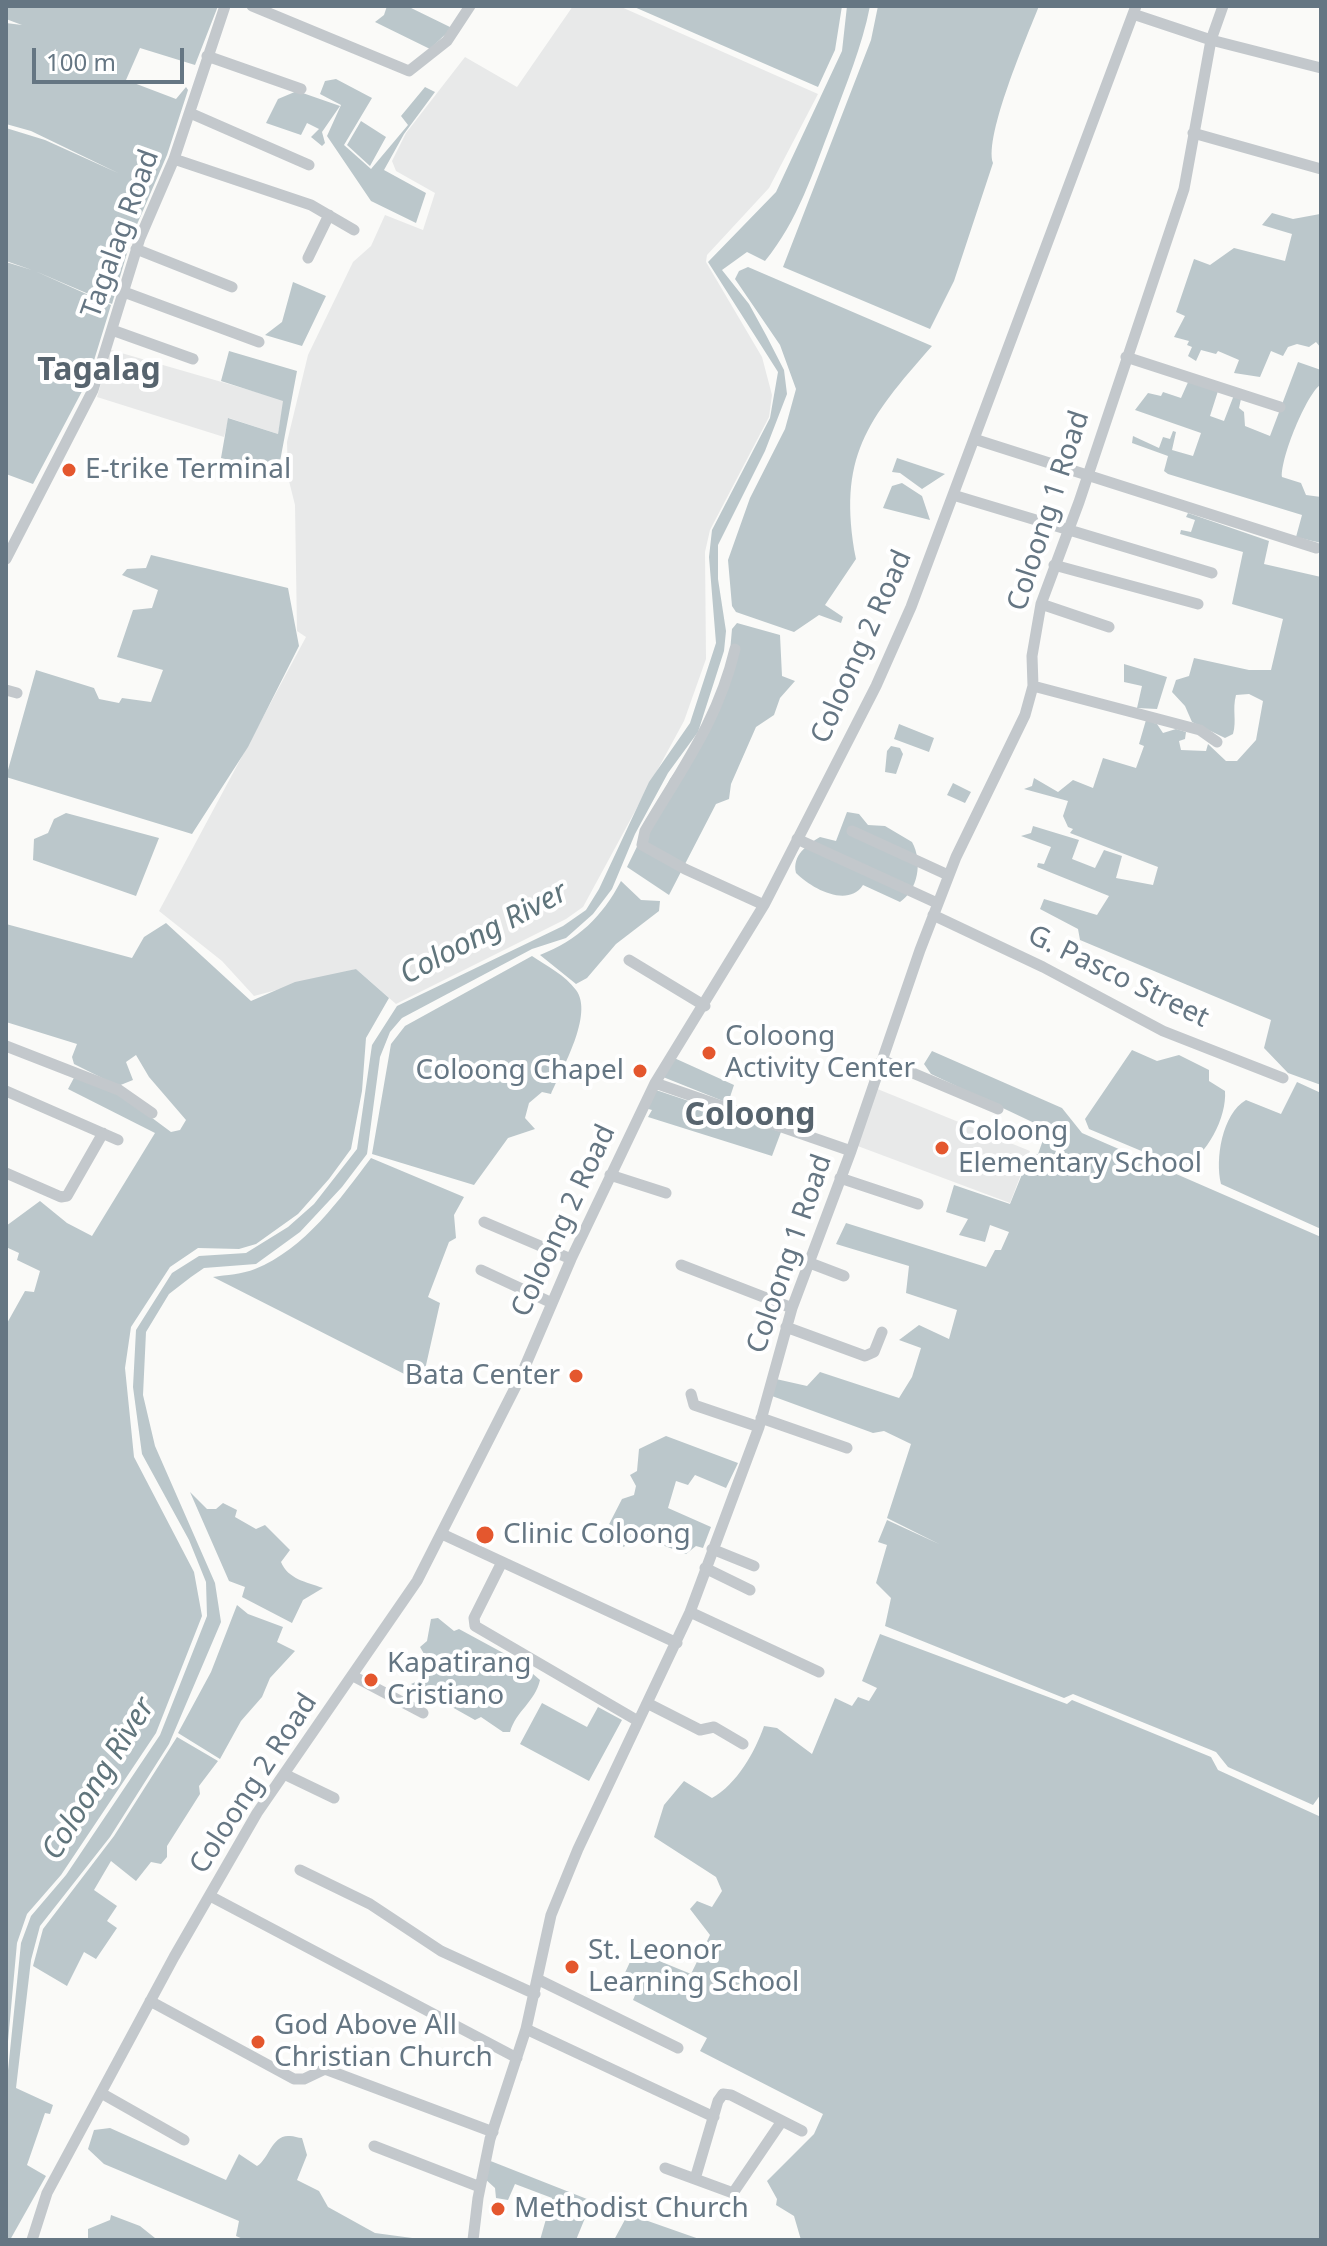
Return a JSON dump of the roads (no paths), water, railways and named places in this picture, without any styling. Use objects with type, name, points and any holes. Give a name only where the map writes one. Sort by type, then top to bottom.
[{"type":"street","name":"Tagalag Road","points":[[6,559],[93,390],[136,249],[174,159],[225,6]]},
{"type":"street","points":[[252,6],[409,71],[447,41],[470,6]]},
{"type":"street","name":"Coloong 1 Road","points":[[473,2240],[480,2187],[493,2132],[526,2029],[551,1915],[690,1612],[760,1423],[792,1308],[851,1151],[935,909],[948,875],[1025,715],[1033,686],[1032,656],[1041,604],[1184,189],[1211,40],[1223,6]]},
{"type":"street","points":[[1134,10],[1211,40],[1321,68]]},
{"type":"street","name":"Coloong 2 Road","points":[[32,2240],[47,2193],[150,2001],[257,1813],[417,1581],[520,1378],[571,1259],[655,1083],[705,1006],[764,905],[876,686],[911,607],[1134,10]]},
{"type":"street","points":[[207,56],[301,89]]},
{"type":"street","points":[[190,113],[309,165]]},
{"type":"street","points":[[1193,133],[1321,169]]},
{"type":"street","points":[[174,159],[311,205],[354,230]]},
{"type":"street","points":[[308,258],[329,215]]},
{"type":"street","points":[[136,249],[232,287]]},
{"type":"street","points":[[124,292],[259,342]]},
{"type":"street","points":[[112,330],[193,359]]},
{"type":"street","points":[[1126,357],[1280,407]]},
{"type":"street","points":[[974,439],[1316,548]]},
{"type":"street","points":[[953,495],[1212,573]]},
{"type":"street","points":[[1054,565],[1198,604]]},
{"type":"street","points":[[1041,604],[1109,627]]},
{"type":"street","points":[[735,649],[715,713],[645,831],[642,845],[685,869],[764,905]]},
{"type":"street","points":[[1033,686],[1200,730],[1217,742]]},
{"type":"street","points":[[852,831],[948,875]]},
{"type":"street","name":"G. Pasco Street","points":[[797,839],[1163,1031],[1283,1078]]},
{"type":"street","points":[[629,960],[705,1006]]},
{"type":"street","points":[[6,1046],[65,1066],[119,1090],[152,1113]]},
{"type":"street","points":[[882,1060],[998,1109]]},
{"type":"street","points":[[655,1083],[851,1151]]},
{"type":"street","points":[[6,1091],[118,1140]]},
{"type":"street","points":[[6,1173],[61,1197],[67,1196],[103,1133]]},
{"type":"street","points":[[610,1175],[666,1193]]},
{"type":"street","points":[[840,1178],[918,1204]]},
{"type":"street","points":[[484,1222],[571,1259]]},
{"type":"street","points":[[810,1263],[844,1276]]},
{"type":"street","points":[[681,1265],[792,1308]]},
{"type":"street","points":[[481,1270],[552,1303]]},
{"type":"street","points":[[786,1327],[865,1356],[874,1352],[882,1332]]},
{"type":"street","points":[[691,1394],[694,1405],[847,1448]]},
{"type":"street","points":[[442,1534],[677,1643]]},
{"type":"street","points":[[712,1549],[754,1566]]},
{"type":"street","points":[[502,1562],[474,1618],[475,1626],[638,1721]]},
{"type":"street","points":[[705,1568],[750,1590]]},
{"type":"street","points":[[690,1612],[819,1672]]},
{"type":"street","points":[[353,1676],[423,1713]]},
{"type":"street","points":[[647,1703],[700,1730],[714,1727],[743,1744]]},
{"type":"street","points":[[284,1774],[334,1798]]},
{"type":"street","points":[[300,1870],[370,1904],[441,1951],[535,1994]]},
{"type":"street","points":[[210,1896],[517,2058]]},
{"type":"street","points":[[537,1979],[678,2048]]},
{"type":"street","points":[[150,2001],[294,2079],[304,2079],[325,2069],[493,2132]]},
{"type":"street","points":[[526,2029],[714,2117]]},
{"type":"street","points":[[101,2093],[184,2140]]},
{"type":"street","points":[[695,2179],[720,2097],[728,2094],[802,2131]]},
{"type":"street","points":[[665,2168],[733,2193],[782,2121]]},
{"type":"street","points":[[374,2146],[480,2187]]},
{"type":"water","points":[[218,6],[195,65],[140,48],[126,80],[176,99],[186,87],[188,90],[167,155],[132,236],[112,304],[35,271],[111,305],[88,380],[33,484],[6,474],[6,262],[32,270],[6,261],[6,128],[45,140],[118,173],[31,131],[6,124],[6,23],[22,25],[6,19],[6,7]]},
{"type":"water","points":[[387,6],[407,6],[452,28],[430,49],[375,22],[384,15]]},
{"type":"water","points":[[632,6],[842,6],[835,50],[818,87]]},
{"type":"water","points":[[847,6],[870,6],[853,65],[796,213],[765,261],[747,252],[722,270],[749,304],[766,335],[784,370],[787,394],[765,451],[718,545],[718,579],[726,631],[724,651],[698,732],[668,773],[635,834],[612,889],[593,914],[566,938],[532,949],[402,1018],[390,1032],[380,1057],[367,1154],[342,1187],[300,1232],[256,1264],[204,1268],[191,1277],[169,1294],[146,1332],[143,1395],[155,1446],[215,1583],[221,1622],[169,1744],[110,1837],[40,1926],[31,1960],[16,2088],[53,2105],[50,2114],[45,2113],[27,2165],[46,2176],[10,2240],[6,2240],[6,2090],[21,1943],[31,1916],[66,1875],[160,1735],[207,1616],[206,1582],[189,1540],[142,1454],[133,1387],[136,1330],[172,1273],[199,1256],[246,1253],[288,1227],[314,1204],[357,1149],[372,1045],[397,1006],[563,926],[586,910],[649,782],[690,723],[716,643],[709,557],[712,530],[770,418],[778,372],[708,262],[776,192],[842,51]]},
{"type":"water","points":[[878,6],[1039,6],[1000,109],[992,150],[993,163],[954,281],[930,329],[783,267],[871,40]]},
{"type":"water","points":[[336,79],[372,98],[344,145],[371,169],[408,125],[401,116],[425,87],[435,92],[404,134],[384,170],[426,193],[416,223],[371,201],[327,136],[341,105],[320,94],[325,81]]},
{"type":"water","points":[[297,91],[340,106],[322,132],[325,143],[322,146],[311,137],[319,129],[307,123],[301,135],[266,123],[278,99]]},
{"type":"water","points":[[361,121],[386,137],[370,166],[347,145]]},
{"type":"water","points":[[1321,209],[1321,348],[1316,342],[1309,347],[1297,344],[1288,347],[1283,356],[1271,351],[1260,377],[1234,373],[1239,360],[1218,351],[1216,354],[1201,350],[1196,361],[1188,356],[1192,347],[1187,345],[1189,341],[1174,337],[1185,316],[1176,312],[1194,259],[1210,265],[1234,248],[1285,261],[1292,234],[1262,225],[1272,213],[1293,219],[1320,214]]},
{"type":"water","points":[[748,267],[932,346],[890,396],[862,442],[851,493],[856,559],[825,605],[843,617],[841,623],[819,615],[794,632],[736,612],[732,606],[728,560],[750,498],[785,429],[796,389],[780,345],[735,279],[739,271]]},
{"type":"water","points":[[293,282],[326,296],[302,346],[265,335],[282,322]]},
{"type":"water","points":[[229,351],[297,371],[278,472],[221,458],[228,418],[278,434],[283,401],[221,381]]},
{"type":"water","points":[[1298,362],[1321,370],[1321,384],[1308,400],[1296,427],[1282,477],[1301,483],[1306,495],[1321,497],[1321,543],[1296,537],[1302,515],[1168,474],[1164,471],[1168,456],[1132,443],[1133,436],[1159,448],[1163,437],[1170,439],[1173,431],[1176,432],[1172,450],[1193,456],[1201,433],[1135,410],[1148,393],[1161,396],[1163,392],[1181,398],[1189,380],[1218,391],[1210,416],[1224,421],[1234,395],[1241,399],[1239,408],[1244,412],[1245,426],[1270,436]]},
{"type":"water","points":[[897,458],[945,474],[922,489],[900,473],[892,472]]},
{"type":"water","points":[[902,483],[922,496],[930,520],[883,508],[892,486]]},
{"type":"water","points":[[1188,513],[1269,541],[1264,564],[1321,577],[1321,1085],[1288,1073],[1264,1048],[1271,1020],[1080,940],[1078,929],[1040,909],[1044,899],[1097,915],[1109,896],[1037,867],[1038,863],[1044,864],[1051,847],[1021,836],[1031,833],[1033,826],[1079,840],[1072,859],[1095,868],[1104,850],[1122,856],[1116,878],[1153,885],[1158,867],[1070,833],[1073,829],[1068,827],[1063,816],[1068,801],[1024,789],[1032,786],[1034,778],[1058,792],[1073,780],[1093,788],[1103,758],[1136,768],[1144,746],[1139,744],[1146,720],[1157,724],[1163,733],[1176,729],[1186,732],[1185,739],[1179,741],[1181,750],[1206,751],[1208,744],[1226,761],[1237,761],[1256,740],[1263,701],[1249,694],[1236,695],[1233,734],[1225,738],[1192,722],[1185,706],[1172,692],[1176,680],[1189,676],[1194,658],[1249,670],[1271,670],[1283,619],[1232,604],[1243,552],[1180,534],[1181,530],[1191,532],[1195,520],[1186,517]]},
{"type":"water","points":[[151,555],[288,588],[299,646],[248,747],[192,834],[6,777],[36,670],[94,688],[99,699],[119,703],[122,698],[151,702],[163,670],[117,657],[133,610],[152,608],[158,590],[122,575],[127,569],[146,568]]},
{"type":"water","points":[[737,623],[780,635],[782,676],[795,681],[780,698],[774,715],[756,727],[731,784],[729,799],[716,804],[669,895],[627,867],[670,779],[703,735],[729,663],[732,629]]},
{"type":"water","points":[[1124,664],[1167,677],[1157,709],[1137,708],[1142,686],[1124,682]]},
{"type":"water","points":[[899,724],[934,738],[929,752],[894,739]]},
{"type":"water","points":[[891,746],[900,748],[903,754],[896,774],[885,772],[887,751]]},
{"type":"water","points":[[953,783],[971,792],[965,803],[947,795]]},
{"type":"water","points":[[847,812],[859,814],[868,825],[885,826],[912,842],[917,858],[917,875],[911,890],[900,902],[863,885],[848,895],[830,894],[796,873],[798,856],[810,843],[820,837],[836,841]]},
{"type":"water","points":[[66,813],[159,838],[136,896],[33,860],[34,839],[48,833],[54,819]]},
{"type":"water","points":[[621,881],[641,900],[660,901],[659,911],[616,944],[587,978],[576,984],[540,955],[588,926],[606,906]]},
{"type":"water","name":"Coloong River","points":[[166,923],[251,1001],[295,982],[356,969],[389,998],[366,1038],[362,1091],[351,1149],[329,1179],[298,1214],[256,1244],[239,1249],[198,1248],[170,1267],[131,1327],[125,1368],[134,1457],[194,1572],[202,1616],[156,1733],[61,1875],[27,1914],[17,1943],[6,2063],[6,1325],[25,1291],[34,1292],[40,1271],[17,1260],[19,1253],[6,1247],[6,1226],[40,1201],[67,1223],[92,1236],[155,1133],[68,1089],[76,1074],[128,1100],[171,1132],[180,1130],[186,1120],[149,1077],[136,1055],[126,1062],[133,1080],[118,1086],[74,1064],[72,1057],[77,1044],[6,1022],[6,924],[132,958],[144,937]]},
{"type":"water","points":[[532,956],[572,985],[581,1000],[579,1027],[551,1094],[542,1092],[529,1103],[525,1118],[535,1129],[508,1138],[474,1185],[372,1154],[391,1044],[405,1026]]},
{"type":"water","points":[[1132,1050],[1157,1061],[1179,1055],[1209,1070],[1209,1081],[1225,1091],[1223,1112],[1214,1135],[1200,1155],[1182,1168],[1089,1129],[1085,1119]]},
{"type":"water","points":[[932,1051],[1062,1108],[1082,1133],[1321,1237],[1321,1794],[1313,1805],[1228,1767],[1216,1752],[1073,1694],[1064,1698],[885,1626],[891,1598],[876,1583],[887,1545],[878,1542],[887,1520],[939,1544],[887,1518],[911,1444],[884,1431],[873,1433],[772,1396],[776,1379],[807,1386],[820,1372],[899,1398],[912,1377],[921,1348],[899,1340],[919,1325],[949,1339],[957,1310],[906,1293],[909,1266],[836,1244],[846,1223],[986,1267],[995,1250],[1001,1250],[1009,1232],[990,1225],[985,1242],[959,1235],[968,1219],[946,1212],[954,1185],[1010,1204],[1029,1157],[1038,1154],[1047,1129],[931,1074],[924,1064]]},
{"type":"water","points":[[672,1057],[734,1085],[728,1103],[663,1077]]},
{"type":"water","points":[[1297,1082],[1321,1093],[1321,1229],[1221,1184],[1219,1174],[1222,1138],[1238,1107],[1246,1100],[1281,1114]]},
{"type":"water","points":[[653,1089],[781,1132],[772,1156],[648,1117],[652,1110],[645,1108]]},
{"type":"water","points":[[371,1158],[464,1197],[454,1215],[456,1238],[449,1242],[428,1297],[440,1303],[422,1383],[213,1277],[255,1269],[290,1249],[320,1221]]},
{"type":"water","points":[[666,1436],[738,1463],[726,1488],[695,1475],[688,1485],[676,1481],[668,1508],[711,1527],[703,1548],[696,1546],[686,1554],[633,1534],[624,1547],[604,1534],[622,1499],[634,1495],[636,1486],[630,1475],[637,1471],[639,1449]]},
{"type":"water","points":[[190,1492],[207,1509],[216,1509],[223,1503],[237,1510],[235,1517],[256,1529],[265,1525],[290,1550],[281,1562],[284,1568],[298,1579],[323,1588],[303,1600],[292,1623],[242,1597],[245,1587],[229,1581]]},
{"type":"water","points":[[237,1605],[248,1614],[283,1627],[277,1642],[295,1651],[270,1678],[262,1697],[241,1721],[220,1759],[178,1733],[211,1672]]},
{"type":"water","points":[[438,1618],[454,1631],[459,1629],[518,1661],[540,1680],[510,1732],[503,1732],[481,1717],[475,1720],[411,1684],[420,1680],[427,1659],[420,1647],[427,1641],[431,1619]]},
{"type":"water","points":[[880,1634],[1067,1704],[1072,1700],[1211,1757],[1218,1770],[1321,1817],[1321,2240],[801,2240],[794,2216],[776,2205],[777,2199],[767,2181],[814,2134],[823,2114],[700,2051],[707,2038],[633,2000],[639,1986],[624,1975],[635,1951],[691,1974],[710,1935],[690,1909],[697,1901],[712,1907],[722,1891],[716,1877],[654,1837],[664,1805],[684,1781],[712,1798],[721,1792],[744,1766],[764,1726],[777,1728],[812,1754],[835,1698],[852,1706],[858,1697],[869,1701],[877,1688],[862,1681]]},
{"type":"water","points":[[542,1703],[587,1727],[598,1707],[622,1720],[589,1781],[520,1744]]},
{"type":"water","points":[[177,1737],[218,1761],[199,1786],[200,1794],[167,1846],[167,1857],[161,1864],[151,1862],[136,1881],[111,1861],[94,1890],[117,1906],[107,1921],[117,1928],[96,1959],[84,1952],[67,1986],[33,1966],[43,1929],[114,1836]]},
{"type":"water","points":[[110,2128],[226,2180],[239,2154],[257,2166],[279,2139],[284,2136],[302,2138],[307,2155],[297,2180],[319,2191],[328,2207],[375,2233],[427,2240],[245,2240],[236,2236],[239,2221],[104,2164],[88,2149],[94,2130]]},
{"type":"water","points":[[488,2160],[592,2201],[576,2240],[540,2240],[552,2198],[515,2184],[508,2200],[496,2198],[495,2188],[484,2178]]},
{"type":"water","points":[[628,2214],[702,2240],[614,2240]]},
{"type":"water","points":[[111,2215],[140,2226],[155,2238],[172,2240],[88,2240],[88,2229],[110,2220]]},
{"type":"place","name":"E-trike Terminal","points":[[69,470]]},
{"type":"place","name":"Coloong Activity Center","points":[[709,1053]]},
{"type":"place","name":"Coloong Chapel","points":[[640,1071]]},
{"type":"place","name":"Coloong Elementary School","points":[[942,1148]]},
{"type":"place","name":"Bata Center","points":[[576,1376]]},
{"type":"place","name":"Clinic Coloong","points":[[485,1535]]},
{"type":"place","name":"Kapatirang Cristiano","points":[[371,1680]]},
{"type":"place","name":"St. Leonor Learning School","points":[[572,1967]]},
{"type":"place","name":"God Above All Christian Church","points":[[258,2042]]},
{"type":"place","name":"Methodist Church","points":[[498,2209]]},
{"type":"district","name":"Tagalag","points":[[99,371]]},
{"type":"district","name":"Coloong","points":[[750,1116]]}]
